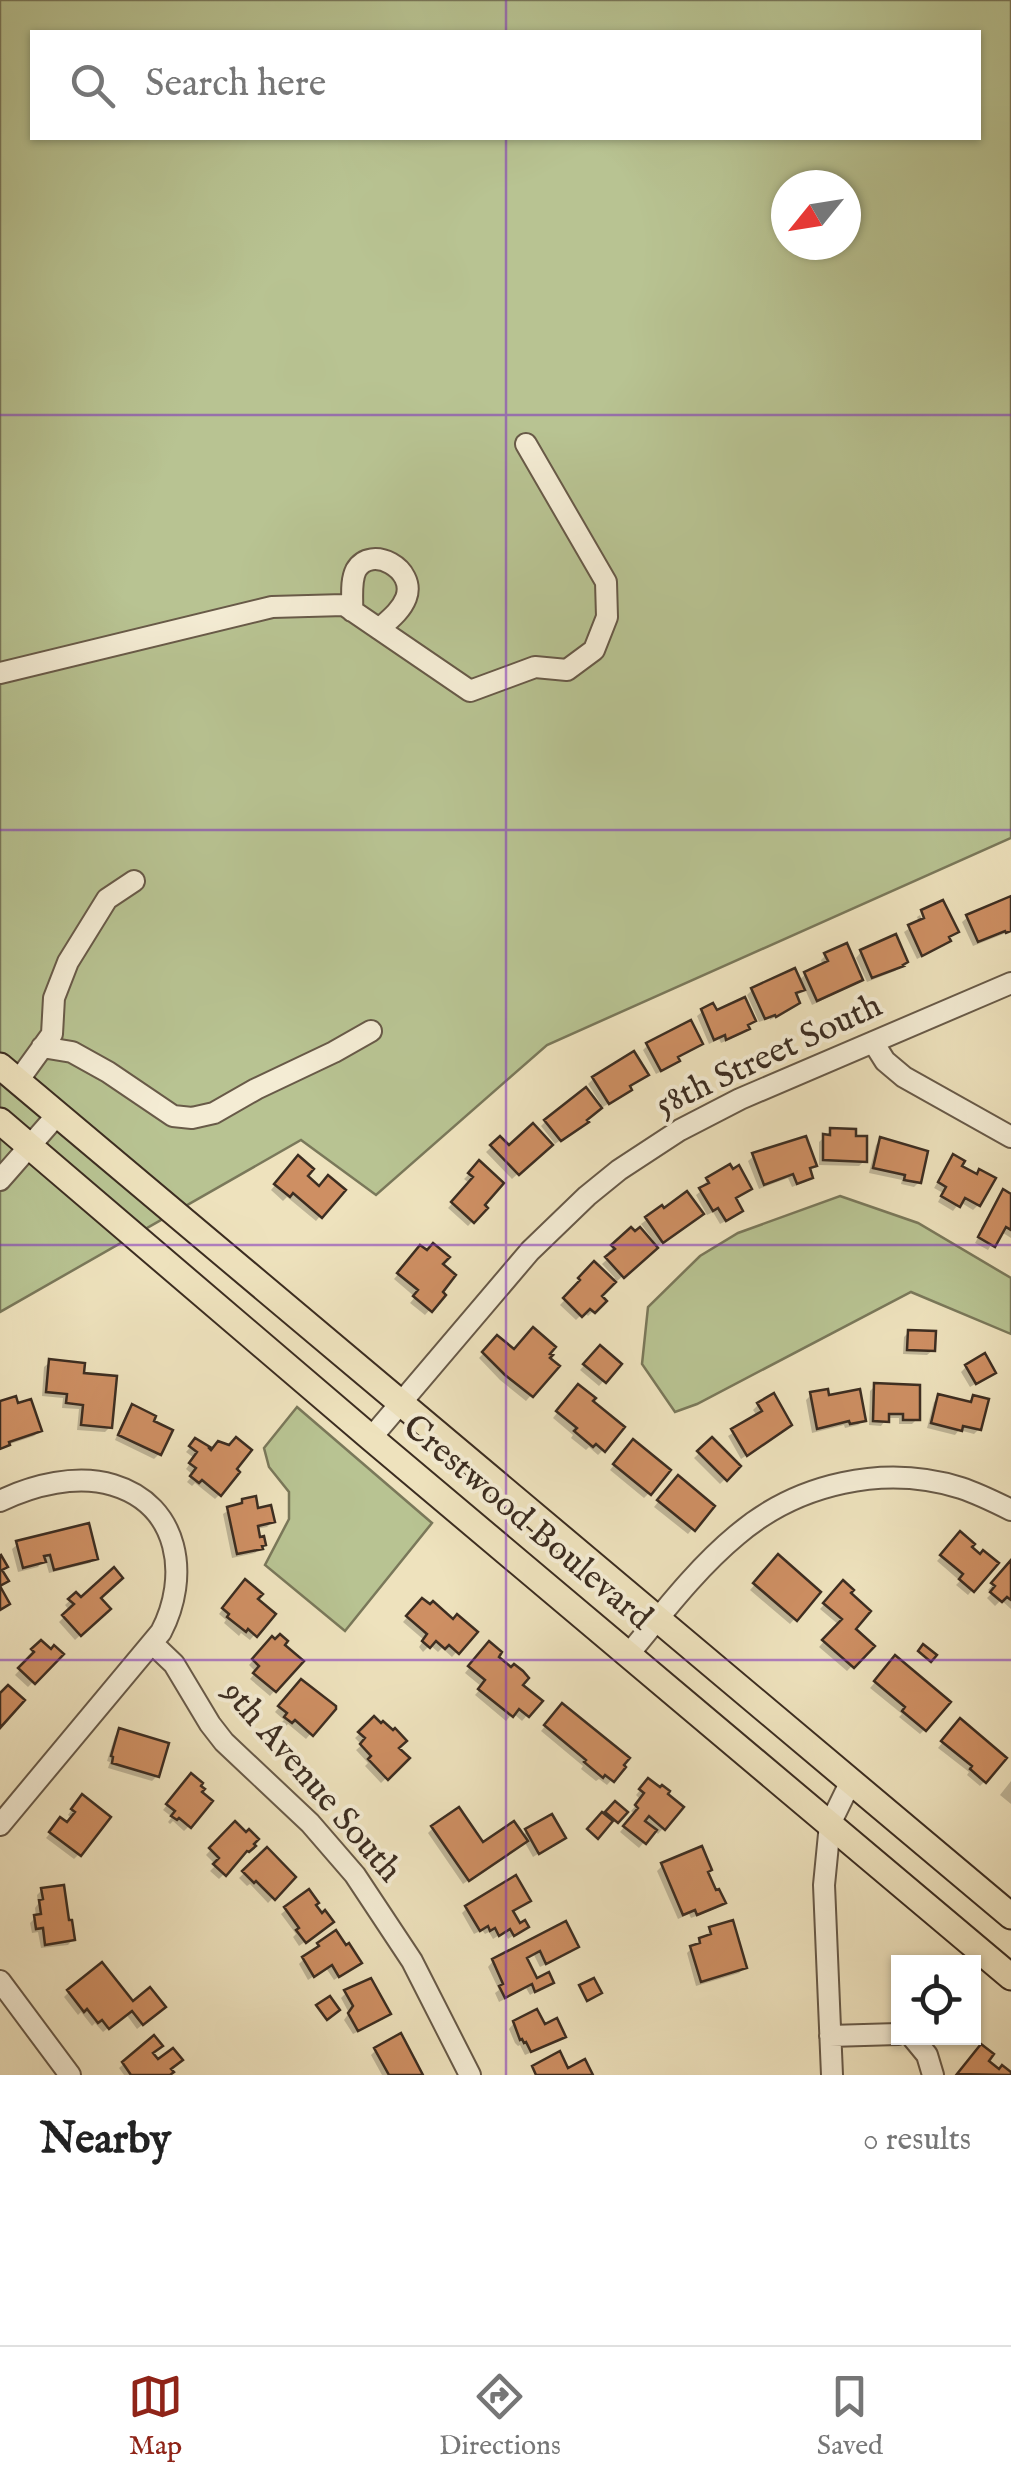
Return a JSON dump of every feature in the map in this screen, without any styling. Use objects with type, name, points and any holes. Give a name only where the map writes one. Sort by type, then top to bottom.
[{"type":"main road","name":"Crestwood Boulevard","points":[[9,1074],[1011,1916]]},
{"type":"main road","name":"Crestwood Boulevard","points":[[0,1120],[1011,1977]]},
{"type":"street","points":[[0,673],[272,607],[344,605],[470,691],[535,666],[567,670],[594,650],[606,617],[606,582],[526,444]]},
{"type":"street","points":[[352,611],[357,569],[366,560],[392,563],[409,585],[405,600],[379,629]]},
{"type":"street","points":[[9,1074],[52,1034],[54,998],[68,962],[107,899],[134,881]]},
{"type":"street","name":"58th Street South","points":[[371,1438],[530,1252],[619,1170],[710,1114],[1011,983]]},
{"type":"street","points":[[42,1047],[72,1052],[173,1116],[192,1118],[214,1113],[371,1031]]},
{"type":"street","points":[[873,1042],[884,1060],[904,1077],[1011,1137]]},
{"type":"street","points":[[0,1180],[57,1115]]},
{"type":"street","points":[[628,1655],[736,1536],[776,1508],[820,1488],[867,1479],[915,1479],[962,1488],[1011,1510]]},
{"type":"street","points":[[0,1501],[44,1486],[81,1481],[115,1485],[144,1501],[165,1525],[178,1572],[173,1604],[160,1632],[0,1825]]},
{"type":"street","name":"9th Avenue South","points":[[152,1643],[174,1664],[224,1742],[310,1823],[355,1875],[412,1962],[470,2075]]},
{"type":"street","points":[[832,2075],[824,1885],[830,1824],[851,1781]]},
{"type":"street","points":[[0,1981],[70,2075]]},
{"type":"street","points":[[830,2036],[891,2034]]},
{"type":"street","points":[[918,2045],[927,2055],[933,2075]]},
{"type":"green space","points":[[0,0],[1011,0],[1011,838],[547,1045],[376,1195],[301,1140],[0,1312]]},
{"type":"green space","points":[[840,1196],[918,1223],[1011,1278],[1011,1334],[911,1292],[675,1412],[642,1364],[648,1307],[700,1256],[738,1233]]},
{"type":"green space","points":[[297,1407],[432,1523],[345,1631],[265,1565],[289,1519],[289,1492],[269,1467],[264,1448]]},
{"type":"building","points":[[1011,896],[1011,931],[978,942],[966,915]]},
{"type":"building","points":[[943,900],[959,932],[949,937],[951,941],[922,956],[908,925],[924,918],[921,910]]},
{"type":"building","points":[[896,934],[908,962],[872,978],[860,950]]},
{"type":"building","points":[[847,943],[863,980],[817,1001],[804,972],[828,961],[824,953]]},
{"type":"building","points":[[795,968],[805,990],[796,993],[800,1003],[765,1019],[751,988]]},
{"type":"building","points":[[745,997],[756,1021],[748,1025],[750,1029],[726,1040],[725,1035],[714,1040],[701,1009],[713,1003],[717,1010]]},
{"type":"building","points":[[691,1020],[703,1044],[661,1071],[646,1043]]},
{"type":"building","points":[[634,1051],[649,1075],[609,1104],[592,1077]]},
{"type":"building","points":[[586,1087],[602,1108],[561,1141],[544,1120]]},
{"type":"building","points":[[533,1123],[553,1145],[519,1175],[490,1145],[500,1136],[509,1145]]},
{"type":"building","points":[[830,1128],[856,1129],[856,1136],[867,1136],[867,1162],[823,1160],[823,1134],[830,1135]]},
{"type":"building","points":[[806,1136],[817,1166],[810,1168],[813,1178],[797,1184],[793,1174],[764,1185],[752,1153]]},
{"type":"building","points":[[880,1137],[928,1151],[921,1183],[873,1168]]},
{"type":"building","points":[[953,1154],[965,1161],[962,1166],[996,1178],[980,1206],[965,1198],[960,1207],[941,1196],[946,1187],[938,1182]]},
{"type":"building","points":[[298,1155],[314,1169],[308,1176],[319,1186],[328,1175],[346,1190],[322,1218],[293,1193],[290,1197],[274,1184]]},
{"type":"building","points":[[479,1160],[504,1183],[474,1223],[451,1202],[473,1177],[468,1173]]},
{"type":"building","points":[[730,1164],[733,1169],[739,1165],[752,1189],[736,1198],[743,1211],[726,1221],[718,1208],[713,1211],[699,1188],[709,1183],[706,1178]]},
{"type":"building","points":[[1003,1189],[1011,1194],[1011,1230],[1006,1227],[995,1247],[978,1237]]},
{"type":"building","points":[[687,1191],[704,1214],[663,1243],[645,1217]]},
{"type":"building","points":[[631,1227],[635,1231],[640,1227],[658,1248],[624,1278],[605,1257],[615,1249],[611,1245]]},
{"type":"building","points":[[433,1243],[450,1257],[443,1264],[456,1275],[432,1312],[413,1296],[418,1290],[397,1273],[420,1245],[427,1250]]},
{"type":"building","points":[[594,1261],[616,1282],[602,1296],[607,1301],[595,1313],[590,1309],[582,1317],[563,1298]]},
{"type":"building","points":[[533,1327],[556,1347],[550,1358],[560,1366],[533,1397],[482,1352],[497,1335],[514,1349]]},
{"type":"building","points":[[908,1330],[936,1331],[935,1351],[907,1350]]},
{"type":"building","points":[[600,1345],[622,1364],[606,1383],[583,1364]]},
{"type":"building","points":[[985,1353],[996,1373],[976,1384],[965,1365]]},
{"type":"building","points":[[49,1359],[85,1363],[84,1373],[117,1376],[112,1428],[81,1425],[83,1405],[66,1403],[67,1394],[46,1392]]},
{"type":"building","points":[[874,1383],[920,1385],[920,1420],[903,1420],[903,1414],[889,1414],[889,1422],[873,1421]]},
{"type":"building","points":[[578,1384],[625,1427],[605,1452],[596,1444],[593,1447],[556,1411]]},
{"type":"building","points":[[828,1389],[829,1395],[860,1389],[866,1421],[817,1429],[810,1392]]},
{"type":"building","points":[[774,1393],[792,1425],[747,1456],[731,1429],[762,1411],[757,1403]]},
{"type":"building","points":[[938,1394],[971,1402],[973,1395],[989,1399],[981,1430],[963,1426],[962,1431],[931,1423]]},
{"type":"building","points":[[16,1396],[18,1403],[31,1399],[42,1431],[0,1449],[0,1401]]},
{"type":"building","points":[[132,1404],[173,1430],[161,1455],[118,1435]]},
{"type":"building","points":[[236,1437],[252,1450],[221,1496],[202,1480],[199,1483],[190,1476],[196,1468],[189,1463],[197,1452],[189,1446],[195,1438],[211,1450],[218,1441],[229,1445]]},
{"type":"building","points":[[712,1437],[741,1466],[727,1481],[697,1451]]},
{"type":"building","points":[[633,1439],[671,1470],[651,1495],[613,1464]]},
{"type":"building","points":[[678,1475],[715,1506],[695,1531],[657,1500]]},
{"type":"building","points":[[256,1496],[258,1508],[271,1505],[275,1522],[258,1526],[266,1545],[263,1549],[237,1554],[227,1507]]},
{"type":"building","points":[[89,1523],[98,1559],[54,1570],[50,1555],[44,1556],[46,1562],[23,1568],[16,1541]]},
{"type":"building","points":[[960,1531],[980,1554],[983,1550],[999,1563],[974,1592],[959,1579],[963,1574],[940,1555]]},
{"type":"building","points":[[778,1554],[821,1592],[797,1621],[753,1583]]},
{"type":"building","points":[[1,1555],[8,1567],[2,1570],[9,1581],[0,1586]]},
{"type":"building","points":[[1011,1560],[1011,1600],[1007,1597],[1002,1602],[990,1592],[995,1586],[991,1583]]},
{"type":"building","points":[[114,1567],[123,1578],[101,1598],[111,1609],[81,1636],[62,1615],[74,1604],[68,1599],[76,1592],[81,1597]]},
{"type":"building","points":[[245,1579],[263,1594],[258,1599],[276,1614],[257,1637],[227,1617],[229,1614],[222,1608]]},
{"type":"building","points":[[843,1580],[871,1611],[856,1629],[875,1646],[854,1668],[822,1640],[842,1619],[823,1603]]},
{"type":"building","points":[[0,1586],[10,1604],[0,1610]]},
{"type":"building","points":[[422,1598],[430,1604],[433,1601],[453,1619],[457,1614],[478,1632],[459,1654],[449,1645],[445,1649],[436,1641],[430,1648],[422,1641],[427,1634],[406,1616]]},
{"type":"building","points":[[280,1634],[288,1641],[285,1645],[304,1661],[276,1692],[253,1673],[259,1666],[252,1659],[272,1636],[275,1639]]},
{"type":"building","points":[[41,1640],[64,1654],[35,1684],[18,1668]]},
{"type":"building","points":[[489,1641],[502,1652],[499,1657],[523,1671],[529,1678],[523,1685],[543,1701],[529,1717],[519,1709],[513,1717],[478,1689],[485,1680],[468,1666]]},
{"type":"building","points":[[923,1644],[937,1655],[931,1662],[918,1651]]},
{"type":"building","points":[[895,1655],[951,1702],[926,1731],[874,1681]]},
{"type":"building","points":[[301,1679],[336,1706],[313,1736],[295,1720],[292,1723],[284,1717],[287,1713],[278,1706]]},
{"type":"building","points":[[8,1685],[25,1700],[0,1728],[0,1693]]},
{"type":"building","points":[[562,1703],[630,1758],[614,1782],[605,1775],[603,1778],[544,1725]]},
{"type":"building","points":[[374,1716],[395,1728],[407,1741],[399,1748],[410,1758],[388,1780],[360,1744],[365,1738],[358,1732]]},
{"type":"building","points":[[960,1718],[1007,1758],[986,1783],[941,1741]]},
{"type":"building","points":[[119,1728],[169,1743],[159,1777],[112,1763]]},
{"type":"building","points":[[191,1773],[203,1783],[202,1792],[213,1801],[191,1828],[171,1816],[175,1811],[166,1804]]},
{"type":"building","points":[[648,1778],[670,1791],[668,1794],[684,1807],[665,1830],[649,1816],[645,1821],[657,1830],[646,1844],[623,1826],[638,1808],[635,1805],[644,1793],[639,1789]]},
{"type":"building","points":[[82,1794],[111,1817],[81,1856],[49,1832],[60,1817],[67,1822]]},
{"type":"building","points":[[615,1801],[628,1812],[618,1823],[605,1812]]},
{"type":"building","points":[[459,1807],[483,1842],[514,1821],[528,1841],[469,1881],[431,1826]]},
{"type":"building","points":[[602,1812],[613,1821],[598,1839],[587,1829]]},
{"type":"building","points":[[552,1814],[566,1838],[539,1854],[525,1829]]},
{"type":"building","points":[[235,1821],[259,1839],[226,1876],[213,1864],[219,1858],[209,1848]]},
{"type":"building","points":[[702,1846],[712,1870],[708,1872],[726,1903],[697,1915],[695,1910],[683,1915],[661,1863]]},
{"type":"building","points":[[267,1847],[296,1877],[275,1900],[242,1871]]},
{"type":"building","points":[[516,1875],[531,1901],[513,1911],[520,1923],[525,1920],[529,1927],[514,1936],[510,1929],[499,1936],[495,1928],[490,1931],[488,1926],[480,1931],[465,1906]]},
{"type":"building","points":[[64,1885],[75,1940],[45,1945],[43,1928],[36,1929],[34,1915],[41,1914],[41,1888]]},
{"type":"building","points":[[309,1889],[322,1913],[325,1910],[334,1922],[306,1943],[284,1907]]},
{"type":"building","points":[[733,1920],[747,1968],[701,1982],[690,1946],[711,1934],[709,1927]]},
{"type":"building","points":[[566,1921],[579,1947],[546,1964],[540,1951],[527,1958],[537,1978],[549,1972],[554,1983],[535,1992],[532,1984],[505,1998],[492,1959]]},
{"type":"building","points":[[336,1930],[362,1963],[339,1977],[332,1965],[314,1977],[302,1957]]},
{"type":"building","points":[[102,1962],[133,2001],[150,1987],[166,2007],[143,2025],[132,2011],[109,2029],[102,2020],[98,2023],[67,1990]]},
{"type":"building","points":[[371,1978],[391,2014],[358,2031],[348,2013],[353,2006],[344,1990]]},
{"type":"building","points":[[594,1978],[602,1993],[587,2001],[579,1985]]},
{"type":"building","points":[[330,1996],[340,2010],[327,2020],[316,2005]]},
{"type":"building","points":[[537,2009],[545,2024],[557,2018],[566,2037],[531,2052],[526,2042],[520,2040],[513,2021]]},
{"type":"building","points":[[401,2033],[423,2075],[389,2075],[374,2048]]},
{"type":"building","points":[[154,2035],[163,2046],[153,2053],[158,2059],[173,2048],[183,2060],[171,2069],[174,2072],[170,2075],[131,2075],[122,2062]]},
{"type":"building","points":[[981,2044],[994,2054],[989,2061],[1011,2072],[1011,2075],[957,2074]]},
{"type":"building","points":[[560,2051],[568,2068],[585,2059],[593,2075],[536,2075],[532,2066]]}]
